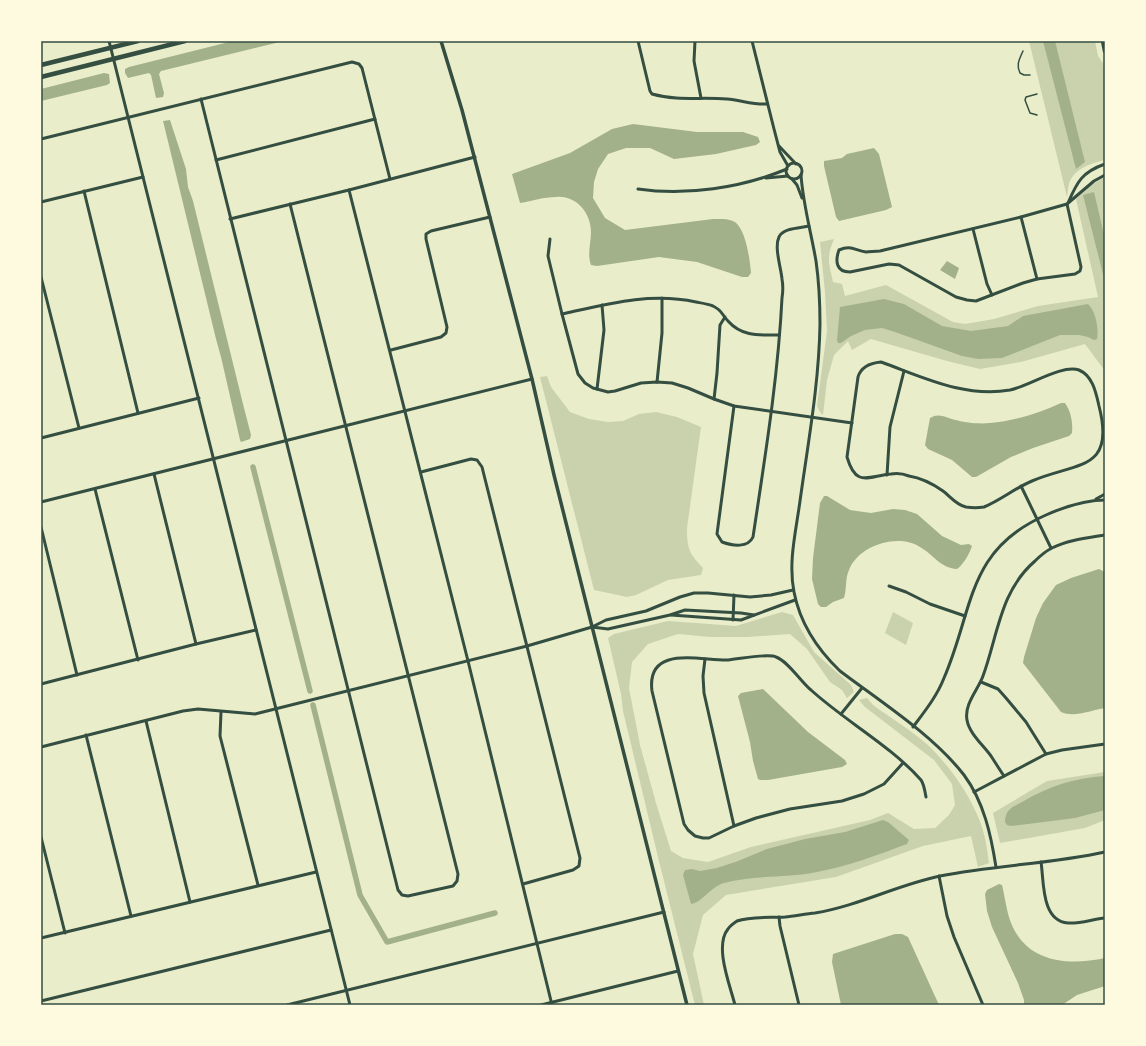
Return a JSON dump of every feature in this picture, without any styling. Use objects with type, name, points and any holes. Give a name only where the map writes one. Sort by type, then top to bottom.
[{"type":"main road","points":[[41,65],[138,41]]},
{"type":"main road","points":[[41,77],[185,41]]},
{"type":"main road","points":[[1103,41],[1105,51]]},
{"type":"street","points":[[109,41],[350,1005]]},
{"type":"street","points":[[441,41],[475,157],[532,379],[686,1005]]},
{"type":"street","points":[[638,41],[650,92],[652,94],[674,99],[726,99],[761,105],[767,104]]},
{"type":"street","points":[[695,41],[694,61],[701,98]]},
{"type":"street","points":[[752,41],[767,104],[780,152],[787,168],[788,176]]},
{"type":"street","points":[[41,139],[352,62],[359,64],[362,68],[390,179]]},
{"type":"street","points":[[201,99],[398,890],[402,895],[408,896],[452,886],[456,882],[458,874],[290,204]]},
{"type":"street","points":[[216,160],[375,119]]},
{"type":"street","points":[[778,145],[802,169],[802,188],[816,262],[820,322],[819,354],[812,417],[792,563],[795,600],[803,621],[814,642],[826,658],[835,667],[938,747],[964,776],[974,792],[987,825],[996,867]]},
{"type":"street","points":[[230,219],[475,157]]},
{"type":"street","points":[[760,179],[787,168],[792,164],[796,164]]},
{"type":"street","points":[[1105,164],[1090,171],[1079,180],[1067,204],[1081,267],[1080,272],[1075,274],[1037,279],[976,301],[956,297],[899,265],[889,264],[844,272],[837,264],[839,250],[846,247],[856,248],[865,252],[880,251],[1021,217],[1067,204],[1094,181],[1105,175]]},
{"type":"street","points":[[792,179],[798,178],[801,175]]},
{"type":"street","points":[[638,189],[654,192],[698,190],[760,179],[788,176],[797,185],[806,207]]},
{"type":"street","points":[[41,202],[143,177]]},
{"type":"street","points":[[349,190],[391,350],[405,412],[552,1004]]},
{"type":"street","points":[[84,191],[138,412]]},
{"type":"street","points":[[391,350],[441,337],[446,332],[447,327],[426,234],[431,231],[490,217]]},
{"type":"street","points":[[1021,217],[1037,279]]},
{"type":"street","points":[[734,406],[717,534],[722,542],[727,544],[745,545],[752,540],[753,537],[777,360],[783,280],[777,246],[778,239],[785,231],[809,226]]},
{"type":"street","points":[[973,229],[986,284],[992,295]]},
{"type":"street","points":[[550,239],[548,256],[562,314],[578,374],[585,384],[608,392],[641,383],[672,383],[734,406],[852,423]]},
{"type":"street","points":[[41,277],[79,428]]},
{"type":"street","points":[[562,314],[629,299],[662,298],[686,300],[713,306],[721,310],[725,317],[738,330],[747,334],[779,335]]},
{"type":"street","points":[[657,382],[662,333],[662,298]]},
{"type":"street","points":[[597,389],[604,330],[602,305]]},
{"type":"street","points":[[714,399],[720,325],[725,317]]},
{"type":"street","points":[[881,362],[904,371],[952,388],[969,391],[991,392],[1011,390],[1024,386],[1059,371],[1069,369],[1079,370],[1086,375],[1092,384],[1102,418],[1104,434],[1103,444],[1091,460],[1082,465],[1033,480],[984,507],[964,507],[927,481],[909,476],[891,474],[864,478],[856,475],[850,468],[847,457],[859,372],[872,363],[881,362]]},
{"type":"street","points":[[887,475],[890,427],[904,371]]},
{"type":"street","points":[[41,502],[532,379]]},
{"type":"street","points":[[41,438],[138,412],[199,398]]},
{"type":"street","points":[[421,472],[470,459],[476,460],[482,467],[580,858],[579,866],[573,870],[522,884]]},
{"type":"street","points":[[154,474],[196,644]]},
{"type":"street","points":[[1021,486],[1052,548]]},
{"type":"street","points":[[95,489],[138,660]]},
{"type":"street","points":[[1095,500],[1105,494]]},
{"type":"street","points":[[913,727],[934,698],[944,679],[953,657],[973,590],[981,573],[995,551],[1006,538],[1038,518],[1061,509],[1095,500],[1105,500]]},
{"type":"street","points":[[41,527],[77,675]]},
{"type":"street","points":[[1004,776],[968,726],[967,718],[968,705],[980,682],[1011,590],[1020,575],[1028,566],[1052,548],[1065,543],[1105,535]]},
{"type":"street","points":[[889,586],[906,592],[930,604],[965,616]]},
{"type":"street","points":[[41,748],[86,735],[183,711],[198,709],[255,714],[528,646],[592,627],[606,620],[646,611],[694,593],[708,592],[750,597],[771,595],[793,590]]},
{"type":"street","points":[[733,620],[734,595]]},
{"type":"street","points":[[670,615],[741,620],[795,600]]},
{"type":"street","points":[[592,627],[608,629],[670,615],[685,610],[754,615]]},
{"type":"street","points":[[41,684],[256,630]]},
{"type":"street","points":[[903,763],[884,784],[864,794],[842,800],[790,809],[756,818],[734,826],[714,837],[703,838],[695,836],[684,824],[652,691],[652,675],[657,667],[668,660],[679,657],[728,660],[767,655],[775,656],[784,661],[810,690],[903,763],[922,782],[926,798]]},
{"type":"street","points":[[705,659],[703,676],[704,693],[734,826]]},
{"type":"street","points":[[980,682],[998,690],[1006,698],[1026,722],[1046,754]]},
{"type":"street","points":[[841,714],[862,688]]},
{"type":"street","points":[[221,712],[220,736],[258,885]]},
{"type":"street","points":[[146,720],[190,902]]},
{"type":"street","points":[[86,735],[131,916]]},
{"type":"street","points":[[974,792],[1046,754],[1062,750],[1105,744]]},
{"type":"street","points":[[41,837],[65,932]]},
{"type":"street","points":[[735,1005],[722,955],[722,943],[727,930],[735,922],[747,919],[816,913],[847,906],[939,876],[996,867],[1082,857],[1105,852]]},
{"type":"street","points":[[1041,862],[1047,906],[1054,917],[1059,921],[1067,923],[1105,918]]},
{"type":"street","points":[[41,938],[316,872]]},
{"type":"street","points":[[939,876],[947,916],[954,937],[983,1005]]},
{"type":"street","points":[[287,1005],[537,942],[664,912]]},
{"type":"street","points":[[779,917],[799,1005]]},
{"type":"street","points":[[41,1001],[331,930]]},
{"type":"street","points":[[541,1005],[552,1004],[678,971]]},
{"type":"lane","points":[[1023,51],[1018,61],[1018,68],[1020,74],[1030,75]]},
{"type":"lane","points":[[1037,94],[1026,97],[1025,100],[1030,113],[1037,115]]},
{"type":"shaded area","points":[[233,41],[284,41],[161,71],[159,74],[164,93],[163,97],[156,98],[151,75],[149,73],[128,78],[125,73],[125,69],[129,67]]},
{"type":"shaded area","points":[[1029,41],[1095,41],[1098,56],[1103,63],[1105,73],[1105,160],[1080,169],[1069,183],[1067,197]]},
{"type":"shaded area","points":[[1043,41],[1055,41],[1085,162],[1076,169]]},
{"type":"shaded area","points":[[104,73],[109,74],[110,83],[107,85],[41,101],[41,89]]},
{"type":"shaded area","points":[[170,120],[186,169],[188,187],[193,201],[251,435],[250,439],[241,442],[163,121]]},
{"type":"shaded area","points":[[633,124],[697,132],[743,132],[758,137],[760,142],[756,145],[716,154],[674,159],[650,148],[626,148],[608,154],[598,169],[594,182],[593,198],[605,218],[625,230],[713,219],[727,219],[735,222],[739,226],[745,238],[747,246],[751,273],[748,277],[742,277],[697,262],[659,257],[597,266],[591,265],[589,257],[591,232],[590,225],[585,212],[576,202],[563,197],[556,197],[520,203],[512,174],[570,153],[612,129]]},
{"type":"shaded area","points":[[874,148],[879,154],[892,207],[886,210],[839,221],[836,217],[824,161],[842,158],[847,154]]},
{"type":"shaded area","points":[[1105,177],[1105,371],[1085,344],[1021,362],[980,369],[871,339],[852,350],[848,341],[834,355],[827,380],[823,415],[820,412],[817,406],[827,331],[820,242],[834,239],[829,256],[830,270],[833,282],[842,284],[845,296],[886,285],[953,322],[965,324],[994,319],[1038,306],[1098,297],[1076,199],[1093,184]]},
{"type":"shaded area","points":[[1094,192],[1105,239],[1105,282],[1083,195]]},
{"type":"shaded area","points":[[947,261],[959,268],[955,279],[940,270]]},
{"type":"shaded area","points":[[884,299],[904,304],[942,326],[971,331],[1008,326],[1023,316],[1088,304],[1093,311],[1096,321],[1098,331],[1097,339],[1094,340],[1079,335],[1060,335],[1002,358],[978,359],[962,356],[882,328],[865,330],[851,336],[841,343],[838,343],[840,307]]},
{"type":"shaded area","points":[[547,376],[551,387],[570,412],[589,419],[608,422],[623,421],[639,414],[656,412],[677,417],[701,427],[687,528],[688,546],[692,554],[703,568],[701,575],[668,580],[636,595],[627,597],[594,590],[540,377]]},
{"type":"shaded area","points":[[1061,403],[1065,403],[1071,417],[1072,433],[1069,436],[1011,457],[976,477],[972,477],[952,460],[928,449],[925,445],[930,418],[933,416],[943,416],[968,423],[990,423],[1027,416]]},
{"type":"shaded area","points":[[824,496],[827,496],[850,510],[871,513],[893,509],[905,510],[917,514],[942,536],[961,545],[969,544],[972,546],[971,549],[964,562],[957,569],[946,566],[925,550],[911,543],[901,541],[880,544],[870,548],[854,561],[846,580],[844,598],[833,602],[826,607],[821,607],[818,604],[812,579],[813,558],[820,503]]},
{"type":"shaded area","points":[[1099,569],[1105,573],[1105,708],[1077,714],[1066,714],[1061,712],[1023,663],[1024,657],[1036,618],[1043,603],[1056,585],[1071,578]]},
{"type":"shaded area","points":[[782,612],[793,615],[814,652],[851,685],[854,692],[847,698],[842,690],[830,682],[807,649],[790,634],[747,637],[710,637],[678,634],[648,644],[632,662],[629,688],[640,745],[671,851],[683,858],[708,862],[751,847],[870,820],[888,813],[914,829],[935,828],[949,815],[955,805],[952,784],[934,760],[865,707],[859,700],[867,698],[873,705],[929,746],[951,771],[975,809],[987,846],[989,863],[978,867],[971,836],[923,846],[836,877],[726,895],[703,915],[693,954],[704,1005],[695,1005],[623,711],[621,694],[608,638],[614,634],[668,621],[736,626]]},
{"type":"shaded area","points":[[893,612],[913,623],[906,645],[885,633]]},
{"type":"shaded area","points":[[763,689],[808,732],[845,760],[847,764],[842,767],[768,780],[758,779],[738,696],[741,693]]},
{"type":"shaded area","points":[[1105,772],[1105,820],[1085,828],[1000,843],[993,813],[1047,781]]},
{"type":"shaded area","points":[[1105,776],[1105,810],[1075,818],[1011,826],[1007,825],[1005,822],[1006,814],[1010,809],[1042,791],[1072,781]]},
{"type":"shaded area","points":[[883,820],[888,822],[909,840],[907,844],[829,870],[806,874],[735,880],[724,883],[695,903],[691,904],[683,875],[685,870],[692,869],[700,871],[717,868],[767,849],[805,839],[845,832]]},
{"type":"shaded area","points":[[999,884],[1002,885],[1013,928],[1024,943],[1033,951],[1056,960],[1080,961],[1105,958],[1105,986],[1077,995],[1062,1005],[1024,1005],[1024,1000],[1018,983],[992,927],[987,911],[985,894],[987,890]]},
{"type":"shaded area","points":[[895,934],[902,934],[908,937],[939,1005],[841,1005],[832,962],[833,954]]},
{"type":"waterway","points":[[253,467],[310,691]]},
{"type":"waterway","points":[[313,705],[360,895],[387,942],[495,913]]}]
